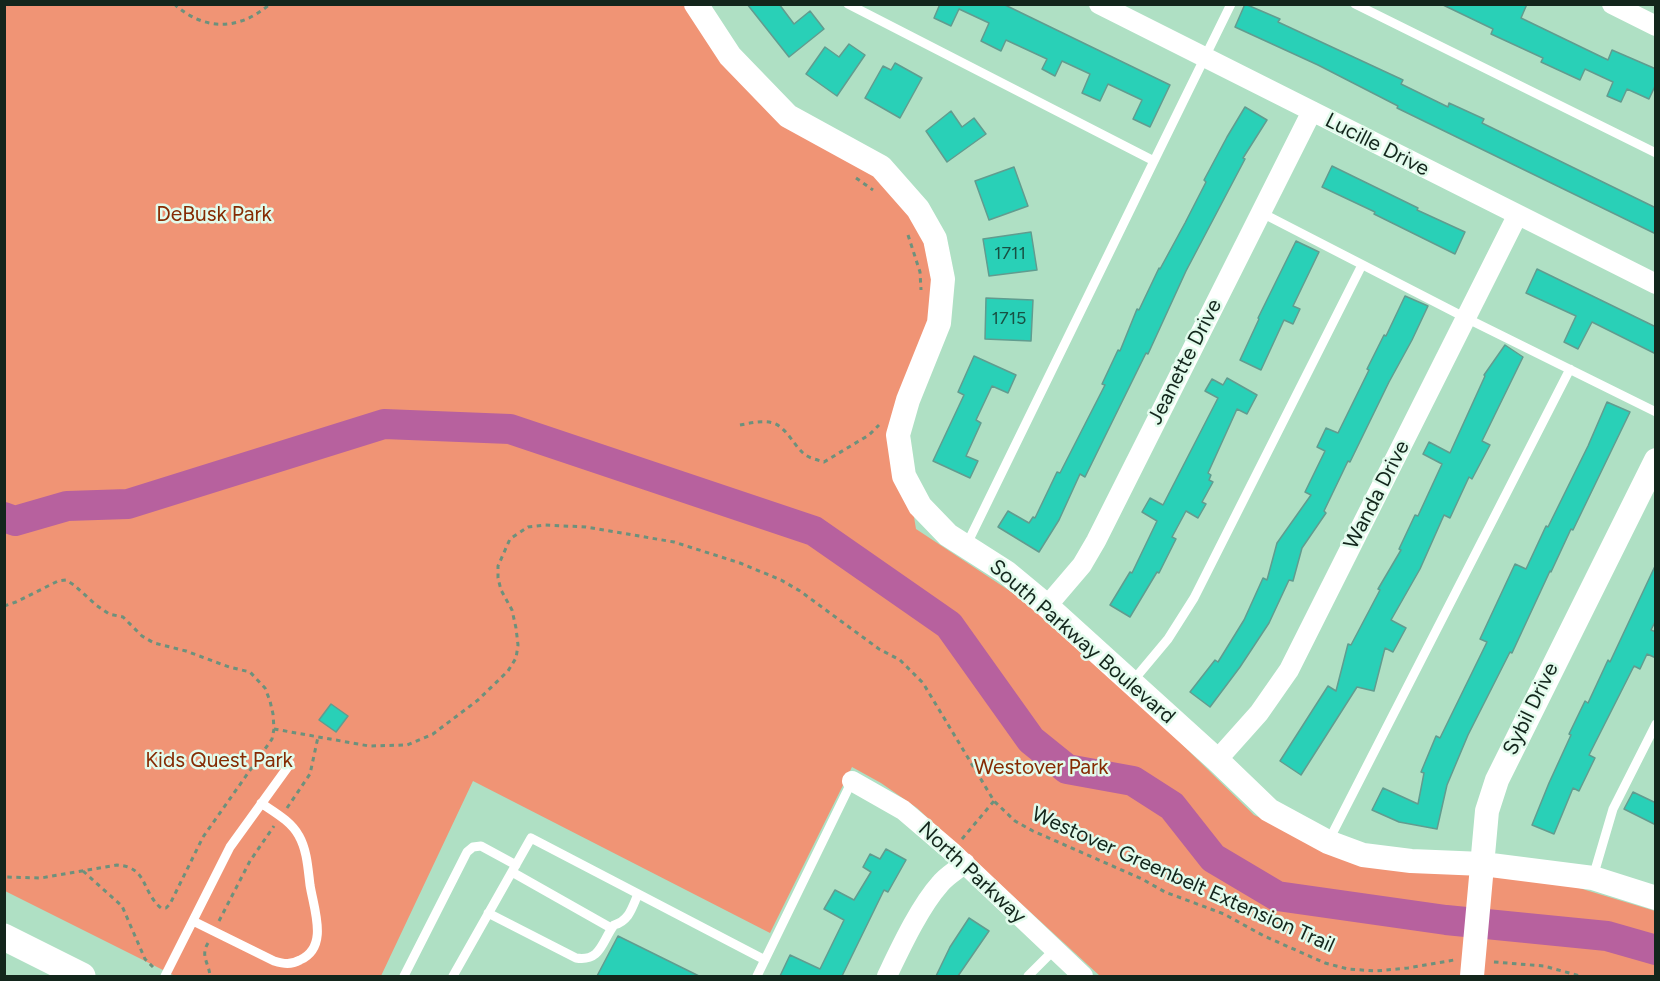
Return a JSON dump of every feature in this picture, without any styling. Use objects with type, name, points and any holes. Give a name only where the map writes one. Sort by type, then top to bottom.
[{"type":"main road","points":[[4,937],[82,976]]},
{"type":"street","name":"South Parkway Boulevard","points":[[696,4],[730,56],[788,116],[881,167],[918,209],[935,239],[943,279],[939,323],[908,400],[898,435],[904,476],[920,506],[948,535],[1006,572],[1047,606],[1269,810],[1328,842],[1363,855],[1482,872],[1593,878],[1656,898]]},
{"type":"street","name":"Lucille Drive","points":[[1099,4],[1656,284]]},
{"type":"street","points":[[1612,4],[1656,26]]},
{"type":"street","name":"Jeanette Drive","points":[[1047,606],[1082,564],[1096,541],[1312,111]]},
{"type":"street","name":"Wanda Drive","points":[[1217,760],[1259,712],[1289,670],[1517,216]]},
{"type":"street","name":"Sybil Drive","points":[[1473,964],[1487,811],[1497,780],[1656,460]]},
{"type":"street","name":"North Parkway","points":[[852,781],[903,810],[958,857],[1083,976]]},
{"type":"street","points":[[887,976],[930,897],[958,857]]},
{"type":"lane","points":[[848,4],[1154,161]]},
{"type":"lane","points":[[966,546],[1231,4]]},
{"type":"lane","points":[[1355,4],[1656,153]]},
{"type":"lane","points":[[1260,212],[1656,412]]},
{"type":"lane","points":[[1131,683],[1168,639],[1194,598],[1362,265]]},
{"type":"lane","points":[[1328,842],[1570,369]]},
{"type":"lane","points":[[1593,878],[1613,809],[1656,724]]},
{"type":"lane","points":[[165,975],[230,847],[290,764]]},
{"type":"lane","points":[[757,976],[852,781]]},
{"type":"lane","points":[[192,921],[284,964],[296,963],[307,957],[315,948],[318,934],[305,852],[299,836],[290,824],[261,803]]},
{"type":"lane","points":[[453,976],[531,838],[765,960]]},
{"type":"lane","points":[[404,976],[467,852],[473,847],[481,846],[514,869],[611,928]]},
{"type":"lane","points":[[488,913],[570,955],[586,959],[596,954],[614,925],[625,921],[639,894]]},
{"type":"lane","points":[[1028,976],[1054,950]]},
{"type":"path","points":[[174,4],[186,15],[201,22],[223,25],[252,18],[270,4]]},
{"type":"path","points":[[740,425],[759,422],[774,423],[783,429],[804,454],[825,462],[869,435],[880,424]]},
{"type":"path","name":"Westover Greenbelt Extension Trail","points":[[274,729],[369,746],[407,745],[433,734],[478,700],[508,671],[516,658],[518,645],[512,610],[501,590],[498,578],[498,566],[510,539],[528,527],[545,525],[586,527],[637,534],[696,548],[781,580],[800,591],[871,643],[900,660],[923,683],[994,801],[1016,821],[1033,831],[1142,879],[1165,892],[1224,914],[1264,936],[1325,963],[1348,969],[1376,971],[1443,961],[1544,966],[1580,976]]},
{"type":"path","points":[[4,606],[58,581],[66,580],[109,614],[123,617],[142,636],[154,643],[250,672],[265,688],[270,701],[274,729],[267,748],[203,837],[166,908],[161,908],[156,904],[141,877],[131,867],[117,866],[41,878],[4,877]]},
{"type":"path","points":[[210,976],[204,949],[250,861],[310,774],[318,737]]},
{"type":"path","points":[[958,857],[994,801]]},
{"type":"path","points":[[83,872],[117,900],[126,913],[144,958],[165,975]]},
{"type":"green space","points":[[4,5],[685,5],[703,30],[900,197],[927,243],[935,303],[896,408],[916,529],[1025,601],[1140,703],[1254,815],[1361,864],[1546,878],[1655,911],[1655,976],[1100,976],[917,808],[881,783],[852,767],[770,933],[473,781],[381,976],[175,976],[5,891]]},
{"type":"building","points":[[747,4],[779,4],[794,24],[810,11],[824,29],[789,57]]},
{"type":"building","points":[[940,4],[1003,4],[1170,85],[1150,127],[1133,119],[1142,100],[1108,84],[1100,101],[1082,93],[1090,74],[1062,61],[1055,76],[1042,69],[1047,59],[1006,40],[1001,51],[981,41],[989,23],[959,9],[951,26],[934,18]]},
{"type":"building","points":[[1245,4],[1280,19],[1278,22],[1403,80],[1401,84],[1448,107],[1449,103],[1484,119],[1482,123],[1656,208],[1656,234],[1397,108],[1398,106],[1318,65],[1235,27]]},
{"type":"building","points":[[1441,4],[1527,4],[1521,18],[1608,60],[1612,50],[1656,69],[1656,84],[1649,99],[1627,89],[1621,102],[1607,96],[1613,82],[1585,69],[1580,80],[1541,62],[1543,58],[1491,34],[1493,29]]},
{"type":"building","points":[[849,44],[865,55],[837,96],[806,74],[825,47],[839,57]]},
{"type":"building","points":[[895,63],[922,78],[900,118],[865,98],[883,66],[891,70]]},
{"type":"building","points":[[1245,107],[1267,120],[1243,158],[1245,159],[1186,271],[1148,354],[1146,353],[1085,477],[1080,474],[1059,520],[1039,552],[998,527],[1008,511],[1029,523],[1033,517],[1035,518],[1057,472],[1060,473],[1105,385],[1102,384],[1118,350],[1120,351],[1137,309],[1139,310],[1206,182],[1204,180]]},
{"type":"building","points":[[951,111],[962,127],[974,118],[986,134],[947,162],[926,131]]},
{"type":"building","points":[[1332,166],[1465,232],[1455,254],[1322,187]]},
{"type":"building","points":[[1014,167],[1028,206],[989,220],[975,181]]},
{"type":"building","points":[[1031,232],[1037,270],[989,276],[983,239]]},
{"type":"building","points":[[1296,241],[1319,252],[1293,306],[1300,309],[1293,324],[1284,320],[1261,370],[1240,360]]},
{"type":"building","points":[[1537,269],[1656,327],[1656,354],[1592,322],[1578,349],[1564,342],[1576,316],[1526,293]]},
{"type":"building","points":[[1405,296],[1428,306],[1412,340],[1350,462],[1348,461],[1324,511],[1326,513],[1302,548],[1293,581],[1289,580],[1269,623],[1210,707],[1190,692],[1215,660],[1218,662],[1244,620],[1263,578],[1267,580],[1277,543],[1311,495],[1305,492],[1325,451],[1317,447],[1326,428],[1338,433],[1369,370],[1367,369]]},
{"type":"building","points":[[986,298],[1033,300],[1031,341],[985,339]]},
{"type":"building","points":[[1505,345],[1523,357],[1482,441],[1490,445],[1472,479],[1469,477],[1450,518],[1444,515],[1420,569],[1391,620],[1406,628],[1393,652],[1385,648],[1374,691],[1357,687],[1301,775],[1280,761],[1328,686],[1336,691],[1348,644],[1351,645],[1380,590],[1378,589],[1401,550],[1399,549],[1415,515],[1418,516],[1442,464],[1423,454],[1429,442],[1450,453],[1484,375]]},
{"type":"building","points":[[974,356],[1016,375],[1008,393],[992,386],[976,420],[981,423],[966,456],[978,461],[970,478],[933,461],[964,395],[958,392]]},
{"type":"building","points":[[1227,378],[1257,395],[1247,414],[1237,409],[1208,473],[1211,475],[1209,480],[1213,482],[1202,502],[1206,504],[1198,518],[1186,511],[1172,537],[1176,539],[1159,573],[1157,572],[1130,617],[1110,605],[1130,572],[1132,573],[1157,521],[1142,512],[1150,498],[1163,505],[1218,398],[1205,391],[1212,379],[1223,385]]},
{"type":"building","points":[[1607,402],[1630,412],[1573,530],[1571,529],[1550,571],[1512,653],[1510,652],[1468,735],[1447,785],[1437,829],[1399,822],[1372,810],[1383,788],[1418,804],[1424,773],[1421,772],[1436,736],[1440,738],[1487,642],[1480,639],[1515,564],[1526,569],[1588,446]]},
{"type":"building","points":[[1656,564],[1656,620],[1651,630],[1656,632],[1656,658],[1647,654],[1640,669],[1634,666],[1589,755],[1595,758],[1579,791],[1573,788],[1554,834],[1532,825],[1571,735],[1569,734],[1585,701],[1588,703],[1608,660],[1610,662]]},
{"type":"building","points":[[331,704],[348,716],[336,732],[319,720]]},
{"type":"building","points":[[1633,792],[1656,803],[1656,825],[1624,809]]},
{"type":"building","points":[[886,849],[906,860],[888,892],[884,890],[842,976],[780,976],[790,955],[820,969],[844,920],[824,909],[835,890],[854,900],[871,872],[863,867],[870,854],[880,859]]},
{"type":"building","points":[[969,918],[989,931],[958,976],[936,976],[950,947]]},
{"type":"building","points":[[618,936],[699,976],[597,976]]},
{"type":"waterway","points":[[4,517],[15,521],[67,506],[128,504],[384,424],[510,429],[814,531],[949,625],[1031,740],[1067,769],[1133,781],[1172,806],[1213,858],[1277,896],[1446,920],[1607,936],[1656,950]]},
{"type":"park label","name":"DeBusk Park","points":[[214,215]]},
{"type":"park label","name":"Kids Quest Park","points":[[219,761]]},
{"type":"park label","name":"Westover Park","points":[[1041,768]]}]
